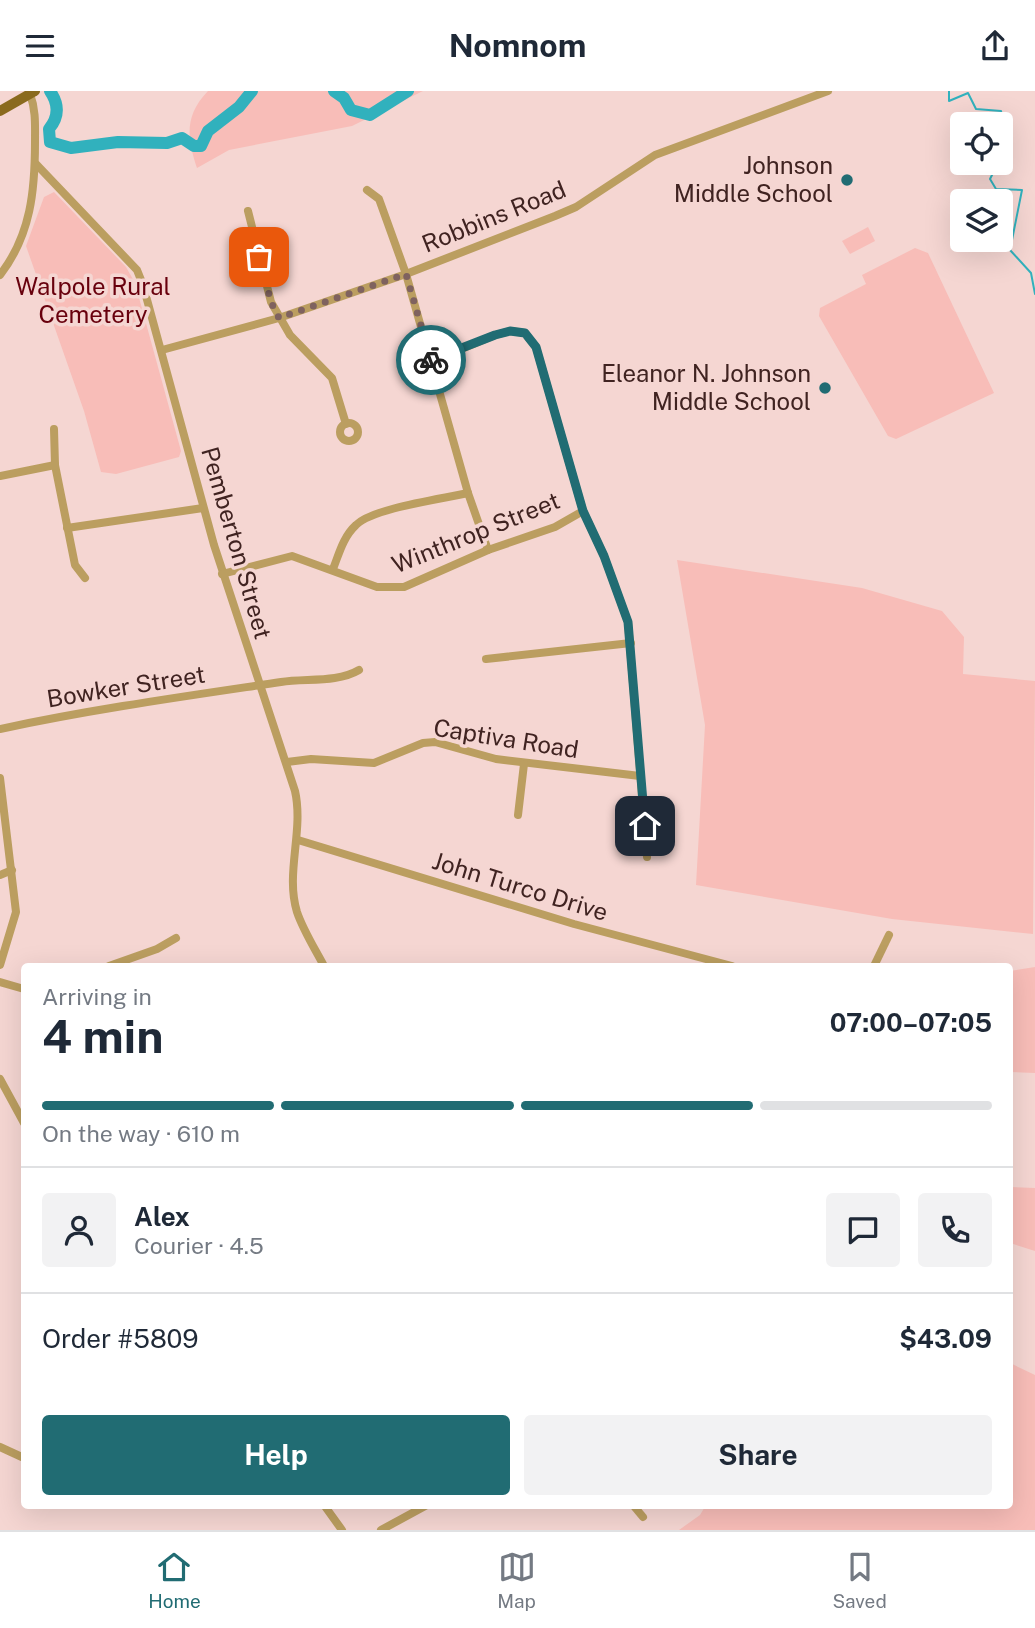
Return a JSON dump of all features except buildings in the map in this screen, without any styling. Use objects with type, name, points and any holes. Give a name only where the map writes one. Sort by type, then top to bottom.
[{"type":"main road","points":[[0,111],[33,93]]},
{"type":"street","name":"Robbins Road","points":[[162,351],[279,318],[406,274],[576,207],[665,150],[828,91]]},
{"type":"street","points":[[1,271],[32,210],[36,164],[33,93]]},
{"type":"street","name":"Pemberton Street","points":[[36,164],[137,270],[162,351],[222,574],[287,762],[300,814],[294,883],[297,911],[323,963]]},
{"type":"street","points":[[367,190],[379,199],[406,274],[468,493],[488,550]]},
{"type":"street","points":[[248,211],[271,302],[290,335],[332,378],[346,424]]},
{"type":"street","points":[[432,361],[495,335],[521,331],[530,337],[536,347],[583,511],[615,583],[631,643],[647,857]]},
{"type":"street","points":[[54,429],[55,465],[67,529],[75,565],[85,577]]},
{"type":"street","points":[[0,476],[55,465]]},
{"type":"street","points":[[333,569],[345,537],[361,520],[394,509],[468,493]]},
{"type":"street","points":[[67,529],[203,509]]},
{"type":"street","name":"Winthrop Street","points":[[222,574],[292,557],[333,569],[377,587],[404,587],[488,550],[555,527],[583,511]]},
{"type":"street","points":[[486,659],[631,643]]},
{"type":"street","name":"Bowker Street","points":[[0,729],[166,698],[300,679],[348,677],[359,670]]},
{"type":"street","name":"Captiva Road","points":[[287,762],[311,759],[374,763],[422,743],[435,742],[524,764],[640,776]]},
{"type":"street","points":[[518,815],[524,764]]},
{"type":"street","points":[[0,778],[16,912],[0,965]]},
{"type":"street","name":"John Turco Drive","points":[[298,840],[573,924],[721,963]]},
{"type":"street","points":[[0,875],[12,870]]},
{"type":"street","points":[[875,963],[888,935]]},
{"type":"street","points":[[117,963],[157,949],[176,938]]},
{"type":"street","points":[[0,982],[21,988]]},
{"type":"street","points":[[0,1079],[21,1118]]},
{"type":"street","points":[[0,1447],[21,1457]]},
{"type":"street","points":[[327,1509],[342,1530]]},
{"type":"street","points":[[381,1530],[415,1509]]},
{"type":"street","points":[[636,1509],[643,1517]]},
{"type":"green space","points":[[208,91],[423,91],[352,126],[229,150],[197,168],[191,147],[191,118]]},
{"type":"green space","name":"Walpole Rural Cemetery","points":[[54,192],[126,267],[135,283],[181,451],[179,457],[116,474],[101,472],[84,411],[26,246],[44,197]]},
{"type":"green space","points":[[868,227],[875,241],[850,254],[842,241]]},
{"type":"green space","points":[[915,248],[928,253],[994,393],[896,439],[888,436],[819,316],[820,308],[866,284],[862,275]]},
{"type":"green space","points":[[677,560],[862,588],[942,611],[964,637],[963,674],[1035,681],[1033,934],[892,919],[696,885],[705,725]]},
{"type":"green space","points":[[1035,967],[1035,1073],[1013,1072],[1013,971]]},
{"type":"green space","points":[[1013,1187],[1035,1188],[1035,1251],[1013,1244]]},
{"type":"green space","points":[[1013,1364],[1035,1375],[1035,1530],[679,1530],[700,1515],[704,1509],[1013,1509]]},
{"type":"waterway","points":[[50,91],[57,110],[49,129],[50,142],[71,148],[118,142],[167,143],[182,138],[194,146],[201,146],[208,131],[239,107],[252,91]]},
{"type":"waterway","points":[[334,91],[344,98],[351,110],[370,115],[408,91]]},
{"type":"waterway","points":[[949,91],[949,101],[968,93],[976,109],[1001,112]]},
{"type":"waterway","points":[[992,175],[990,179],[996,189],[1022,190],[1010,250],[1031,273],[1035,294]]},
{"type":"way so far","points":[[259,257],[271,302],[279,318],[406,274],[431,360]]},
{"type":"place","name":"Johnson Middle School","points":[[847,180]]},
{"type":"place","name":"Eleanor N. Johnson Middle School","points":[[825,388]]},
{"type":"route","points":[[431,360],[510,331],[525,333],[536,347],[583,511],[615,583],[628,622],[645,826]]}]
